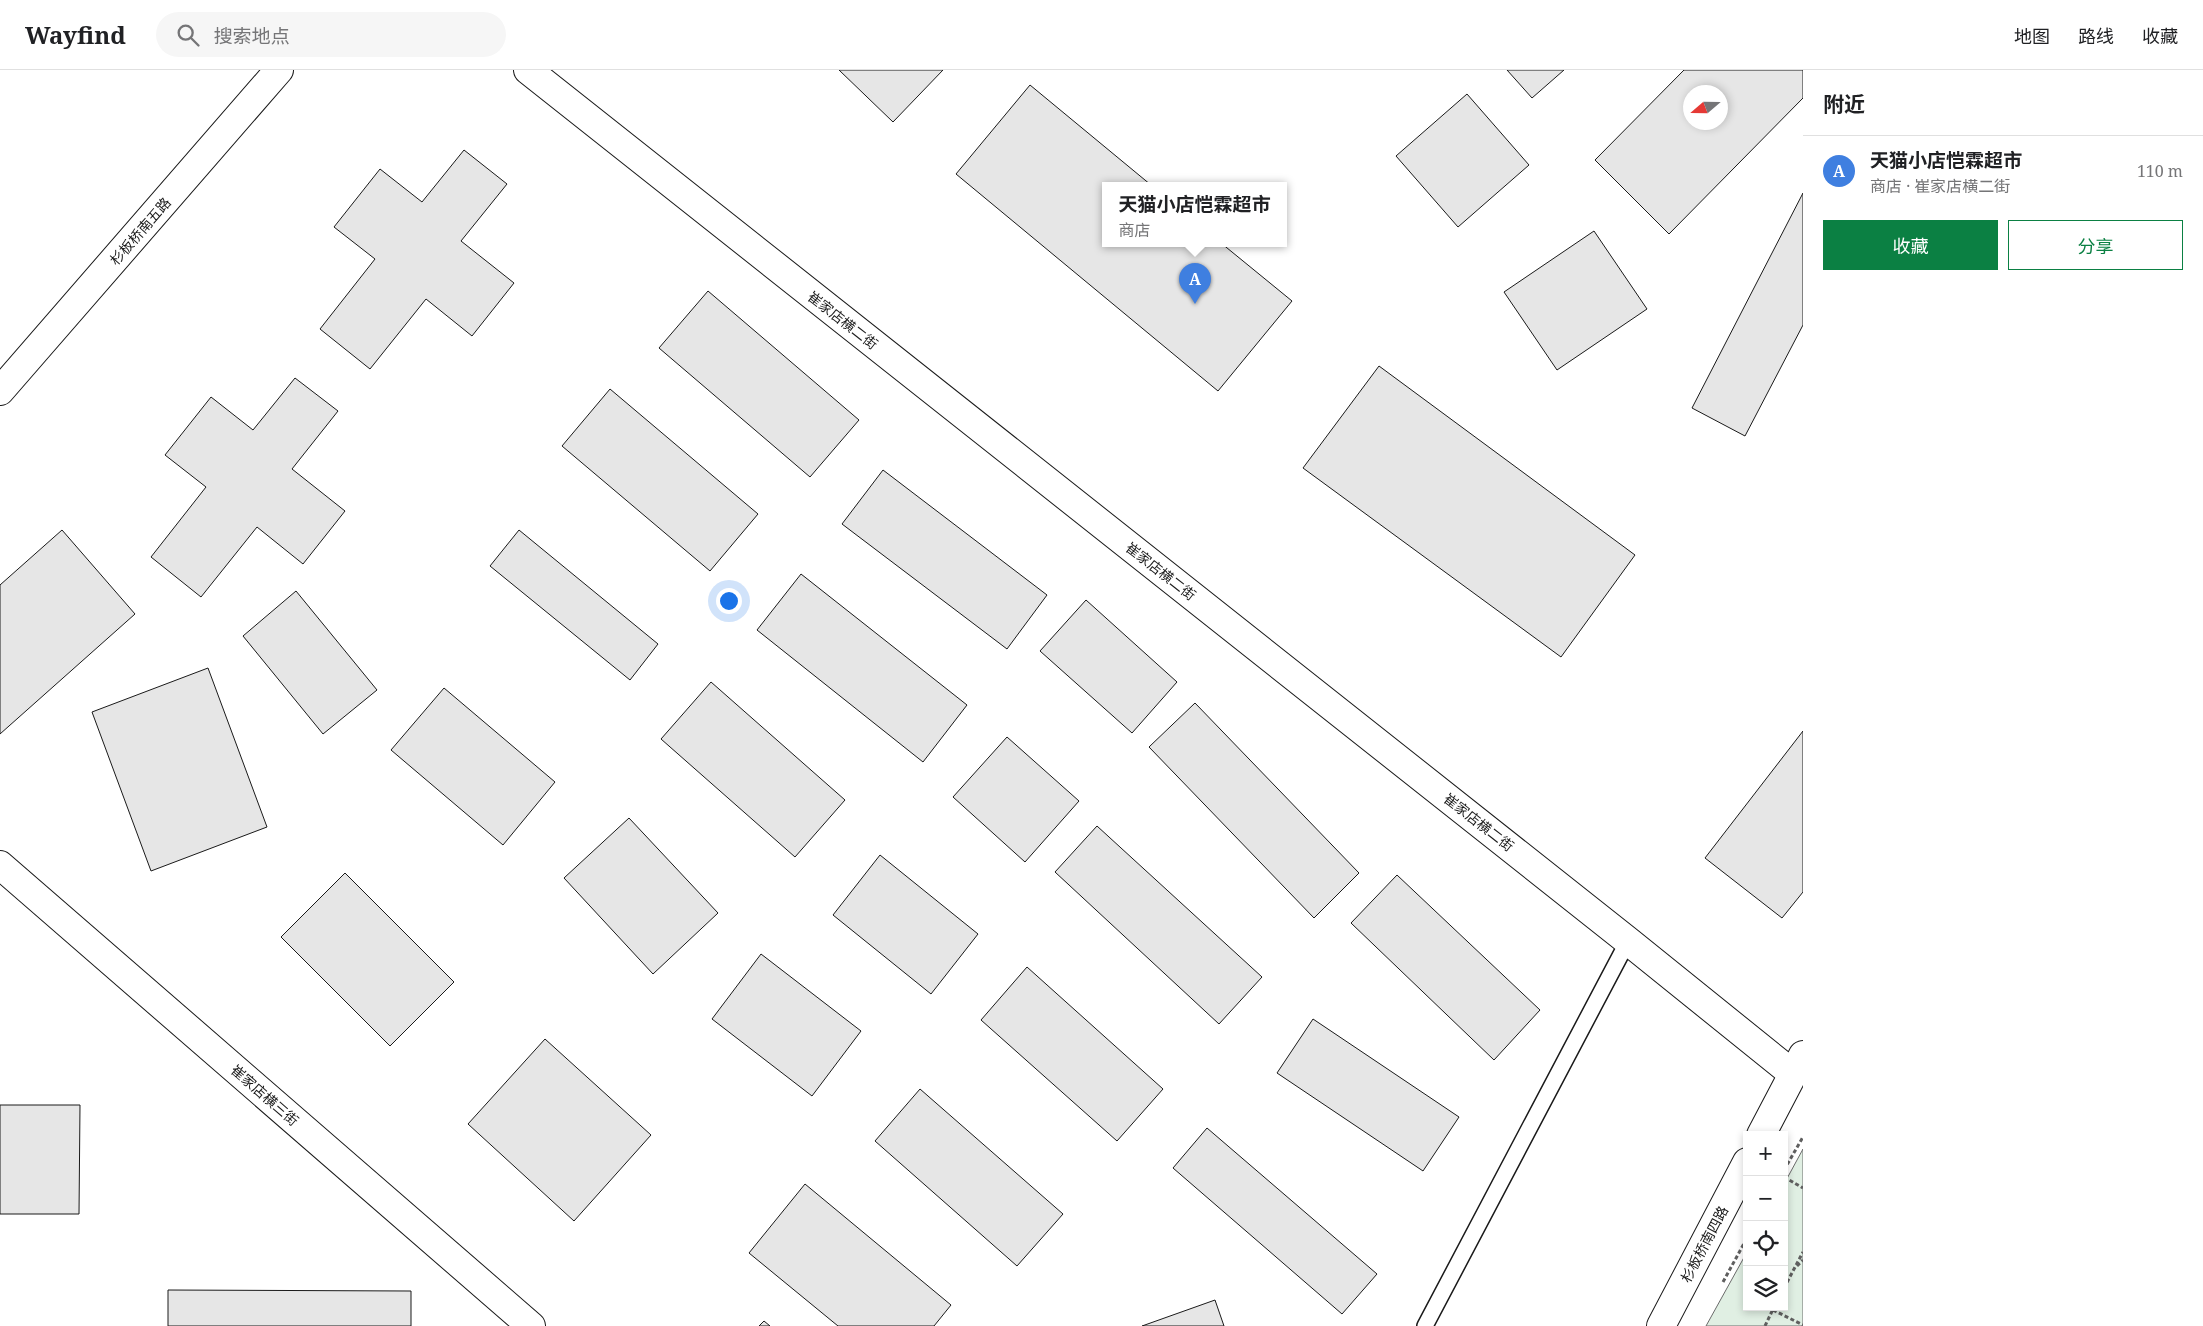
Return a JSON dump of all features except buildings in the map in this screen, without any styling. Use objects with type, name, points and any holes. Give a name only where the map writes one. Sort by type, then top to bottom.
[{"type":"street","name":"杉板桥南五路","points":[[0,391],[279,70]]},
{"type":"street","name":"崔家店横二街","points":[[528,70],[1628,940],[1798,1064]]},
{"type":"street","name":"崔家店横三街","points":[[0,864],[531,1326]]},
{"type":"street","points":[[1763,1131],[1798,1064]]},
{"type":"street","name":"杉板桥南四路","points":[[1661,1326],[1743,1170]]},
{"type":"lane","points":[[1425,1326],[1628,940]]},
{"type":"path","points":[[1788,1163],[1803,1137]]},
{"type":"path","points":[[1788,1179],[1803,1188]]},
{"type":"path","points":[[1788,1281],[1803,1252]]},
{"type":"path","points":[[1795,1268],[1803,1260]]},
{"type":"path","points":[[1765,1326],[1772,1311]]},
{"type":"path","points":[[1777,1311],[1803,1325]]},
{"type":"green space","points":[[1803,1149],[1803,1326],[1706,1326],[1743,1259],[1743,1311],[1788,1311],[1788,1177]]},
{"type":"place","name":"天猫小店恺霖超市","points":[[1195,304]]}]
